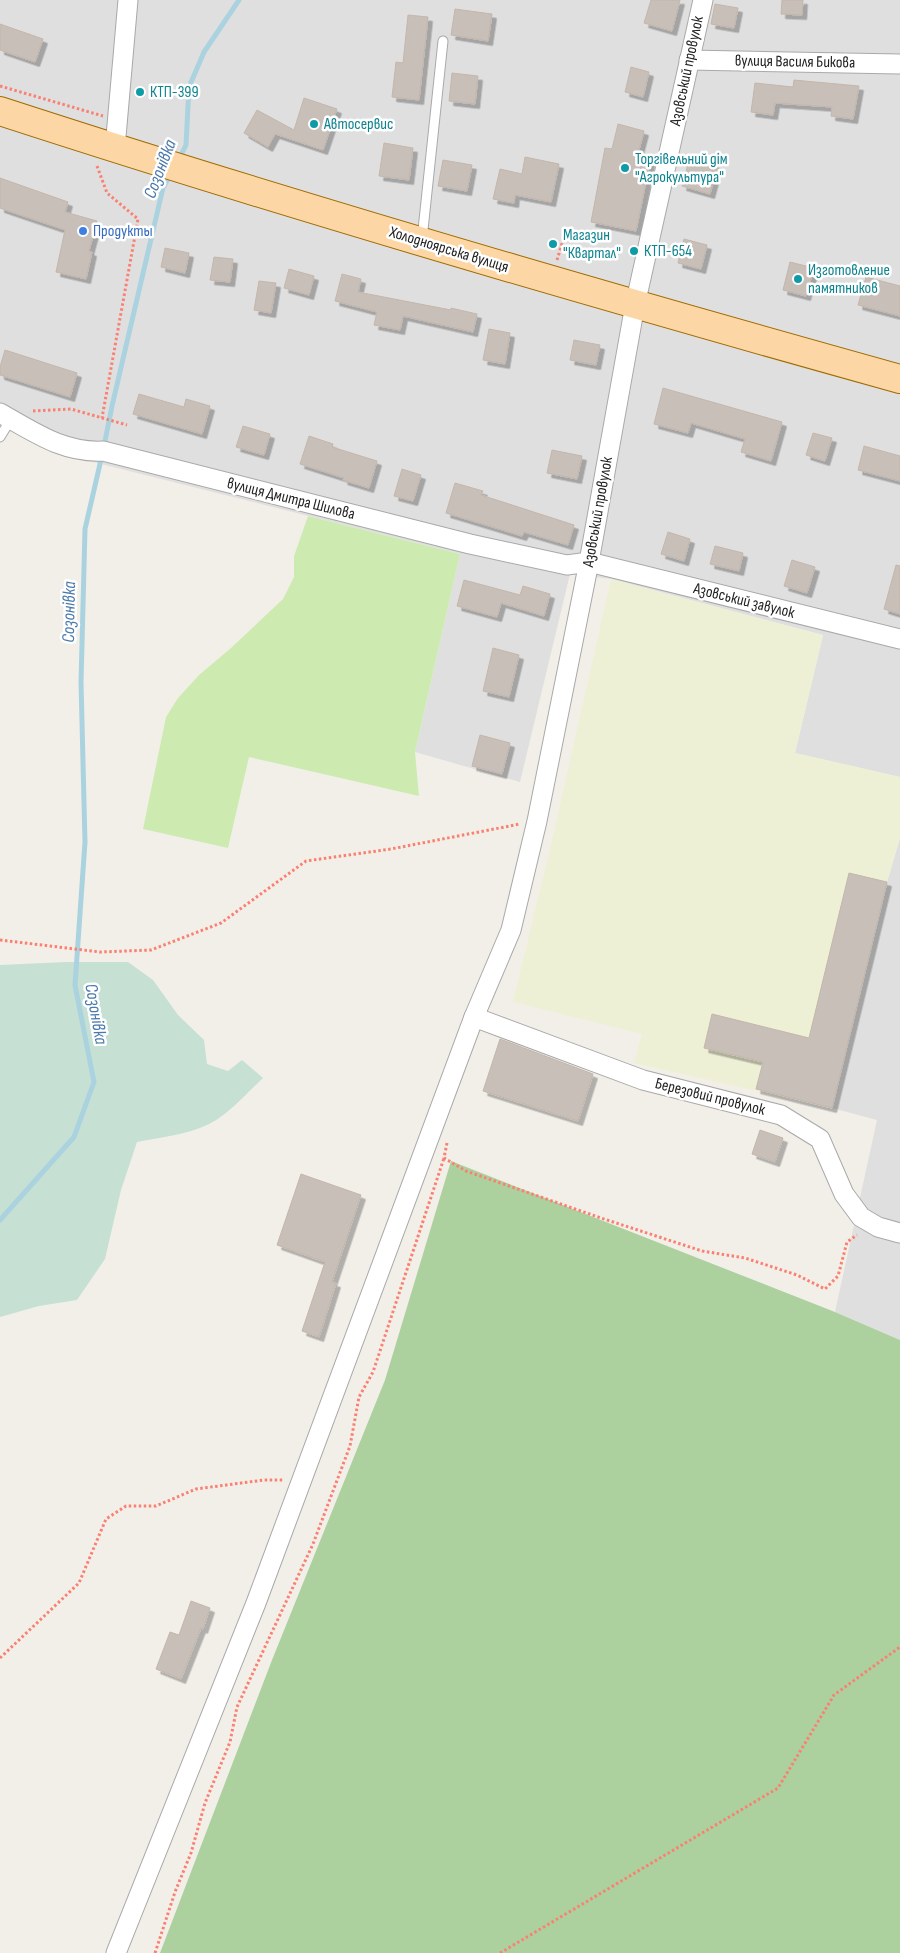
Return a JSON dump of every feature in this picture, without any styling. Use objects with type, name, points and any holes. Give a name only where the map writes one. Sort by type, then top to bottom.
[{"type":"main road","name":"Холодноярська вулиця","points":[[0,111],[106,157],[153,159],[635,305],[900,379]]},
{"type":"street","points":[[106,157],[117,121],[128,0]]},
{"type":"street","name":"Азовський провулок","points":[[116,1953],[256,1603],[474,1017],[511,930],[537,821],[589,562],[635,305],[703,0]]},
{"type":"street","name":"вулиця Василя Бикова","points":[[690,60],[899,59]]},
{"type":"street","name":"вулиця Дмитра Шилова","points":[[13,414],[52,442],[85,452],[103,451],[470,544],[567,565],[589,562]]},
{"type":"street","name":"Азовський завулок","points":[[589,562],[900,639]]},
{"type":"street","name":"Березовий провулок","points":[[474,1017],[643,1080],[780,1115],[820,1139],[844,1194],[861,1217],[878,1227],[900,1233]]},
{"type":"lane","points":[[422,242],[443,41]]},
{"type":"lane","points":[[0,437],[13,414]]},
{"type":"path","points":[[0,86],[117,121]]},
{"type":"path","points":[[102,418],[138,219],[107,194],[106,157]]},
{"type":"path","points":[[13,414],[70,409],[127,425]]},
{"type":"path","points":[[0,940],[100,952],[151,950],[221,923],[306,861],[391,849],[537,821]]},
{"type":"path","points":[[155,1953],[175,1892],[191,1853],[205,1803],[230,1742],[237,1707],[313,1544],[350,1446],[359,1397],[373,1372],[444,1158],[448,1139]]},
{"type":"path","points":[[444,1158],[466,1171],[601,1218],[702,1251],[745,1258],[797,1275],[825,1289],[838,1276],[846,1242],[861,1233],[878,1227]]},
{"type":"path","points":[[0,1658],[79,1583],[106,1519],[126,1506],[156,1506],[196,1489],[264,1480],[301,1481]]},
{"type":"path","points":[[500,1953],[778,1788],[834,1696],[900,1648]]},
{"type":"shaded area","points":[[0,0],[900,0],[900,777],[795,753],[823,635],[611,579],[570,574],[520,782],[415,752],[460,554],[69,456],[0,427]]},
{"type":"shaded area","points":[[900,838],[900,1340],[835,1312],[877,1120],[832,1108],[887,882]]},
{"type":"green space","points":[[308,516],[460,554],[415,752],[419,796],[249,757],[228,848],[143,829],[166,717],[178,698],[199,675],[283,599],[294,577],[294,556]]},
{"type":"green space","points":[[611,579],[823,635],[795,753],[900,777],[900,838],[887,882],[832,1108],[634,1063],[642,1034],[513,1002]]},
{"type":"green space","points":[[128,962],[153,980],[178,1015],[204,1040],[207,1064],[228,1071],[242,1060],[263,1078],[231,1109],[209,1124],[183,1133],[137,1142],[121,1190],[105,1259],[77,1300],[39,1306],[0,1317],[0,965]]},
{"type":"green space","points":[[451,1161],[835,1312],[900,1340],[900,1953],[160,1953],[272,1660],[385,1380]]},
{"type":"building","points":[[651,0],[680,0],[672,31],[644,23]]},
{"type":"building","points":[[782,0],[803,0],[802,15],[781,14]]},
{"type":"building","points":[[715,4],[738,8],[734,28],[711,24]]},
{"type":"building","points":[[455,9],[492,14],[488,41],[451,35]]},
{"type":"building","points":[[408,15],[428,17],[419,100],[392,97],[396,62],[403,63]]},
{"type":"building","points":[[0,24],[43,39],[35,62],[0,50]]},
{"type":"building","points":[[631,67],[649,72],[643,97],[625,92]]},
{"type":"building","points":[[452,73],[478,76],[475,104],[449,101]]},
{"type":"building","points":[[794,80],[859,86],[853,119],[831,116],[832,107],[775,103],[773,115],[751,112],[755,83],[793,87]]},
{"type":"building","name":"Автосервис","points":[[304,98],[337,109],[323,150],[275,134],[268,147],[244,133],[257,110],[294,130]]},
{"type":"building","points":[[618,124],[644,131],[638,154],[651,157],[636,231],[591,222],[605,148],[612,149]]},
{"type":"building","points":[[384,143],[413,148],[409,180],[379,176]]},
{"type":"building","points":[[525,157],[559,164],[551,202],[515,195],[514,203],[493,199],[500,169],[522,174]]},
{"type":"building","points":[[690,157],[718,165],[710,194],[682,186]]},
{"type":"building","points":[[443,160],[472,165],[467,191],[438,186]]},
{"type":"building","points":[[0,178],[68,202],[65,212],[97,221],[89,251],[92,252],[86,279],[56,272],[65,230],[0,208]]},
{"type":"building","points":[[684,239],[707,245],[701,269],[678,263]]},
{"type":"building","points":[[165,248],[189,253],[185,273],[161,267]]},
{"type":"building","points":[[214,257],[233,259],[230,282],[210,280]]},
{"type":"building","name":"Изготовление памятников","points":[[790,262],[814,268],[806,296],[783,290]]},
{"type":"building","points":[[289,269],[314,276],[309,295],[284,288]]},
{"type":"building","points":[[342,274],[361,279],[358,292],[477,314],[473,332],[403,316],[400,330],[374,325],[377,312],[335,301]]},
{"type":"building","points":[[866,277],[900,286],[900,316],[858,305]]},
{"type":"building","points":[[259,281],[276,283],[271,313],[254,310]]},
{"type":"building","points":[[489,329],[510,333],[505,364],[483,360]]},
{"type":"building","points":[[574,340],[600,345],[596,365],[570,360]]},
{"type":"building","points":[[5,350],[77,373],[70,397],[0,375],[0,367]]},
{"type":"building","points":[[663,388],[782,422],[771,461],[741,452],[745,439],[691,423],[688,433],[654,424]]},
{"type":"building","points":[[139,394],[184,407],[186,399],[210,406],[202,434],[133,414]]},
{"type":"building","points":[[243,426],[270,434],[264,455],[236,447]]},
{"type":"building","points":[[813,433],[832,438],[825,461],[806,455]]},
{"type":"building","points":[[309,436],[333,444],[332,447],[377,461],[369,488],[300,464]]},
{"type":"building","points":[[864,446],[900,456],[900,481],[858,470]]},
{"type":"building","points":[[552,450],[582,456],[577,479],[547,473]]},
{"type":"building","points":[[402,469],[421,475],[413,501],[394,496]]},
{"type":"building","points":[[455,483],[483,491],[481,495],[574,525],[568,545],[524,532],[522,536],[446,513]]},
{"type":"building","points":[[668,532],[690,539],[684,561],[661,554]]},
{"type":"building","points":[[715,546],[743,553],[739,571],[710,564]]},
{"type":"building","points":[[792,560],[815,567],[807,593],[784,586]]},
{"type":"building","points":[[896,565],[900,566],[900,614],[884,609]]},
{"type":"building","points":[[464,580],[520,595],[523,586],[550,594],[544,616],[501,603],[497,617],[457,606]]},
{"type":"building","points":[[493,648],[519,655],[509,697],[483,691]]},
{"type":"building","points":[[480,735],[510,743],[502,774],[472,766]]},
{"type":"building","points":[[849,873],[887,882],[832,1108],[756,1089],[763,1062],[704,1048],[712,1014],[809,1038]]},
{"type":"building","points":[[500,1039],[593,1074],[578,1121],[483,1091]]},
{"type":"building","points":[[760,1130],[783,1138],[775,1162],[752,1154]]},
{"type":"building","points":[[301,1174],[361,1195],[332,1282],[336,1283],[319,1337],[302,1331],[325,1262],[277,1245]]},
{"type":"building","points":[[191,1601],[210,1608],[181,1679],[156,1669],[170,1632],[179,1635]]},
{"type":"waterway","name":"Созонівка","points":[[179,159],[186,145],[189,87],[204,52],[239,0]]},
{"type":"waterway","name":"Созонівка","points":[[0,1220],[74,1137],[94,1082],[75,985],[85,842],[81,682],[85,529],[163,188],[171,173]]},
{"type":"place","name":"КТП-399","points":[[140,92]]},
{"type":"place","name":"Автосервис","points":[[314,124]]},
{"type":"place","name":"Торгівельний дім \"Агрокультура\"","points":[[625,168]]},
{"type":"place","name":"Продукты","points":[[83,231]]},
{"type":"place","name":"Магазин \"Квартал\"","points":[[553,244]]},
{"type":"place","name":"КТП-654","points":[[634,251]]},
{"type":"place","name":"Изготовление памятников","points":[[798,279]]}]
